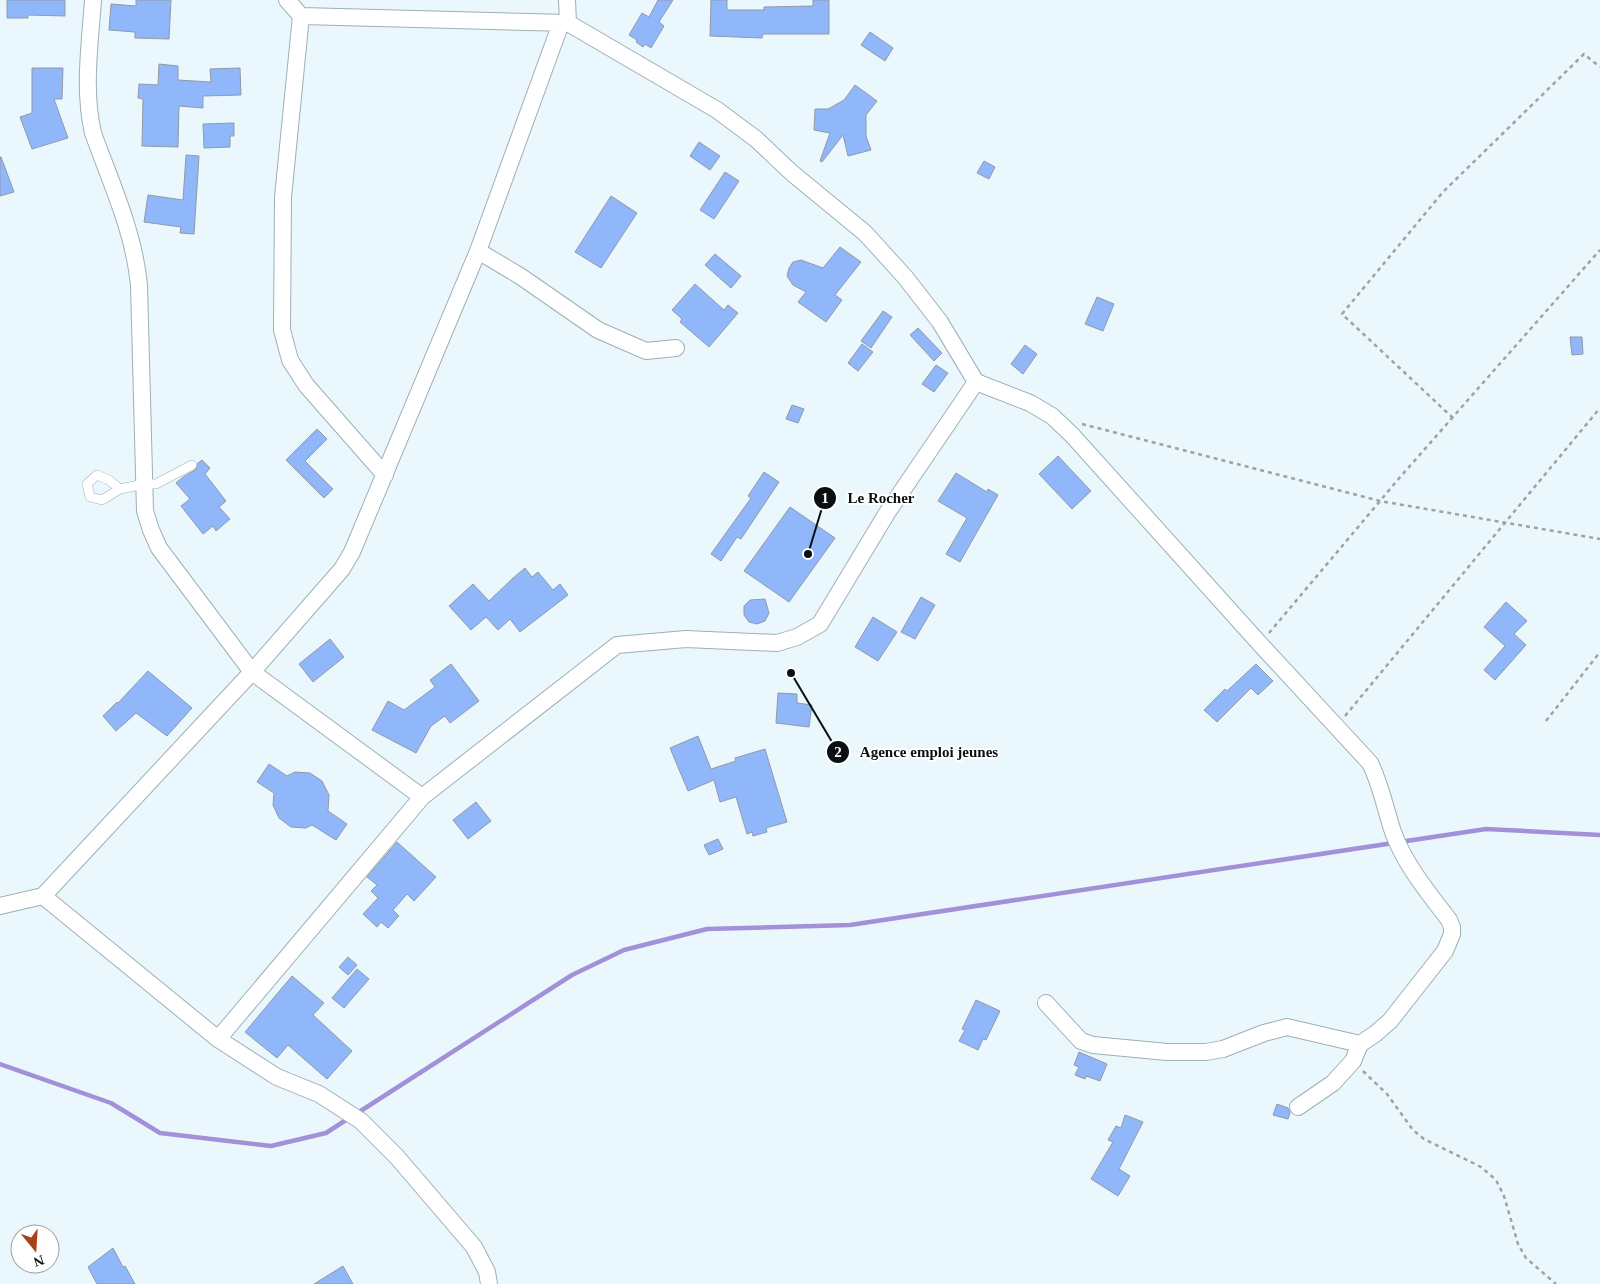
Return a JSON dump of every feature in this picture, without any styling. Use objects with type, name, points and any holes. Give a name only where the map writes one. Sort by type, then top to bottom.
[{"type":"street","points":[[93,0],[88,94],[89,115],[132,243],[136,263],[139,285],[145,511],[159,548],[252,672],[422,797]]},
{"type":"street","points":[[287,0],[301,16],[283,197],[282,330],[290,360],[306,385],[385,475]]},
{"type":"street","points":[[0,906],[43,896],[252,672],[342,569],[352,552],[385,475],[478,251],[565,23],[567,0]]},
{"type":"street","points":[[301,16],[565,23],[717,110],[756,139],[792,173],[864,233],[905,277],[940,322],[976,382],[1030,403],[1052,416],[1072,435],[1260,644],[1370,762],[1379,782],[1394,833],[1406,860],[1452,927],[1452,934],[1445,951],[1390,1021],[1360,1044],[1353,1061],[1333,1083],[1298,1107]]},
{"type":"street","points":[[478,251],[520,276],[598,330],[646,352],[676,348]]},
{"type":"street","points":[[218,1039],[422,797],[617,644],[686,639],[776,643],[797,637],[820,624],[887,513],[976,382]]},
{"type":"street","points":[[43,896],[218,1039],[277,1077],[319,1094],[361,1121],[397,1157],[474,1247],[487,1272],[490,1284]]},
{"type":"street","points":[[1046,1003],[1081,1041],[1093,1045],[1167,1052],[1206,1052],[1223,1049],[1264,1032],[1287,1027],[1360,1044]]},
{"type":"lane","points":[[120,489],[144,484],[156,484],[192,465]]},
{"type":"path","points":[[1453,418],[1342,314],[1442,192],[1584,54],[1600,67]]},
{"type":"path","points":[[1260,644],[1380,501],[1600,250]]},
{"type":"path","points":[[1336,726],[1600,408]]},
{"type":"path","points":[[1081,424],[1380,501],[1600,538]]},
{"type":"path","points":[[1546,722],[1600,652]]},
{"type":"path","points":[[1353,1061],[1387,1094],[1413,1130],[1424,1139],[1481,1167],[1496,1180],[1504,1196],[1518,1244],[1526,1258],[1556,1284]]},
{"type":"building","points":[[7,0],[65,0],[65,16],[28,15],[28,18],[7,18]]},
{"type":"building","points":[[136,0],[171,0],[169,39],[135,38],[135,32],[109,30],[111,4],[136,6]]},
{"type":"building","points":[[658,0],[673,0],[659,22],[664,26],[651,48],[645,44],[643,47],[629,35],[642,13],[649,17]]},
{"type":"building","points":[[711,0],[727,0],[727,10],[764,10],[764,7],[813,6],[813,0],[829,0],[829,34],[763,34],[762,38],[710,36]]},
{"type":"building","points":[[870,32],[893,48],[885,61],[861,45]]},
{"type":"building","points":[[159,64],[178,66],[178,80],[211,82],[210,69],[240,68],[241,95],[203,96],[203,108],[179,106],[178,147],[142,146],[143,99],[138,98],[139,84],[158,85]]},
{"type":"building","points":[[32,68],[63,68],[62,99],[54,99],[68,138],[32,149],[20,117],[32,113]]},
{"type":"building","points":[[855,85],[877,101],[866,115],[866,136],[871,150],[848,156],[843,135],[822,162],[820,161],[830,133],[814,130],[815,109],[828,109],[844,100]]},
{"type":"building","points":[[234,123],[234,136],[230,136],[230,147],[204,148],[203,124]]},
{"type":"building","points":[[699,142],[720,156],[710,170],[690,156]]},
{"type":"building","points":[[186,155],[199,156],[194,234],[180,233],[181,227],[144,222],[148,195],[183,200]]},
{"type":"building","points":[[0,157],[14,192],[0,196]]},
{"type":"building","points":[[984,161],[995,167],[989,179],[977,173]]},
{"type":"building","points":[[725,172],[739,181],[714,219],[700,210]]},
{"type":"building","points":[[611,196],[637,213],[601,268],[575,252]]},
{"type":"building","points":[[840,247],[861,262],[835,295],[842,300],[826,322],[798,302],[806,292],[793,285],[787,276],[793,262],[801,260],[823,268]]},
{"type":"building","points":[[715,254],[741,276],[731,288],[705,265]]},
{"type":"building","points":[[695,284],[724,310],[728,305],[738,313],[709,347],[680,322],[682,319],[672,310]]},
{"type":"building","points":[[1097,297],[1114,304],[1103,331],[1085,324]]},
{"type":"building","points":[[883,311],[892,317],[871,348],[861,341]]},
{"type":"building","points":[[918,328],[942,353],[934,361],[910,335]]},
{"type":"building","points":[[1570,337],[1582,337],[1583,354],[1572,355]]},
{"type":"building","points":[[862,344],[873,352],[858,371],[848,363]]},
{"type":"building","points":[[1025,345],[1037,354],[1023,374],[1011,364]]},
{"type":"building","points":[[936,365],[948,373],[934,392],[922,384]]},
{"type":"building","points":[[792,405],[804,409],[798,423],[786,419]]},
{"type":"building","points":[[317,429],[327,439],[305,461],[333,489],[324,498],[286,460]]},
{"type":"building","points":[[1058,456],[1091,491],[1072,509],[1039,474]]},
{"type":"building","points":[[202,460],[210,468],[205,474],[226,501],[219,507],[230,519],[216,531],[213,526],[203,534],[181,506],[190,499],[176,483],[195,470],[198,463]]},
{"type":"building","points":[[764,472],[779,482],[741,539],[737,537],[721,561],[711,554],[751,498],[748,496]]},
{"type":"building","points":[[956,473],[987,492],[988,489],[998,495],[960,562],[946,554],[967,518],[938,501]]},
{"type":"building","points":[[790,507],[835,538],[789,602],[744,571]]},
{"type":"building","points":[[525,568],[532,577],[538,572],[553,590],[560,584],[568,595],[520,632],[510,619],[498,630],[486,617],[471,630],[449,606],[473,584],[489,601]]},
{"type":"building","points":[[921,597],[935,605],[915,639],[901,632]]},
{"type":"building","points":[[765,599],[769,613],[765,621],[757,624],[749,622],[744,615],[744,606],[750,600]]},
{"type":"building","points":[[1506,602],[1527,621],[1514,634],[1526,645],[1495,680],[1484,670],[1505,646],[1484,627]]},
{"type":"building","points":[[873,617],[897,632],[878,661],[855,647]]},
{"type":"building","points":[[330,639],[344,657],[313,682],[299,664]]},
{"type":"building","points":[[451,664],[479,701],[450,723],[445,716],[431,726],[416,753],[372,730],[388,701],[404,710],[435,687],[430,680]]},
{"type":"building","points":[[1256,664],[1273,681],[1258,695],[1251,688],[1217,722],[1204,710],[1225,689],[1227,691]]},
{"type":"building","points":[[148,671],[192,708],[167,736],[136,713],[116,731],[103,716]]},
{"type":"building","points":[[778,693],[797,694],[797,703],[812,705],[809,727],[776,723]]},
{"type":"building","points":[[698,736],[711,769],[736,761],[735,758],[765,749],[787,822],[766,828],[767,832],[753,836],[752,832],[747,834],[736,797],[720,802],[714,780],[688,791],[670,748]]},
{"type":"building","points":[[269,764],[287,776],[295,772],[310,773],[322,781],[329,795],[328,811],[347,824],[336,840],[312,825],[306,828],[291,827],[279,818],[273,805],[274,793],[257,782]]},
{"type":"building","points":[[476,802],[491,821],[468,839],[453,820]]},
{"type":"building","points":[[718,839],[723,849],[709,855],[704,845]]},
{"type":"building","points":[[397,842],[436,877],[414,901],[407,894],[393,910],[399,916],[388,928],[381,922],[377,927],[363,914],[378,898],[371,891],[377,885],[367,877]]},
{"type":"building","points":[[348,957],[357,965],[348,975],[339,967]]},
{"type":"building","points":[[357,969],[369,979],[344,1008],[332,998]]},
{"type":"building","points":[[292,976],[324,1003],[313,1015],[352,1051],[327,1079],[288,1045],[277,1058],[245,1032]]},
{"type":"building","points":[[976,1000],[1000,1011],[986,1040],[983,1039],[978,1050],[959,1041],[965,1030],[962,1029]]},
{"type":"building","points":[[1079,1052],[1107,1064],[1100,1081],[1086,1076],[1085,1079],[1075,1075],[1079,1067],[1074,1065]]},
{"type":"building","points":[[1277,1104],[1288,1108],[1290,1113],[1288,1119],[1273,1115]]},
{"type":"building","points":[[1125,1115],[1143,1122],[1119,1169],[1130,1176],[1118,1196],[1091,1179],[1113,1142],[1108,1140],[1116,1126],[1121,1128]]},
{"type":"building","points":[[113,1248],[135,1284],[97,1284],[88,1267]]},
{"type":"building","points":[[343,1266],[353,1284],[314,1284]]},
{"type":"waterway","points":[[356,1114],[572,975],[624,950],[707,929],[850,925],[1486,829],[1600,835]]},
{"type":"waterway","points":[[0,1064],[111,1103],[160,1133],[271,1146],[326,1133],[349,1118]]},
{"type":"place","name":"Le Rocher","points":[[808,554]]},
{"type":"place","name":"Agence emploi jeunes","points":[[791,673]]}]
